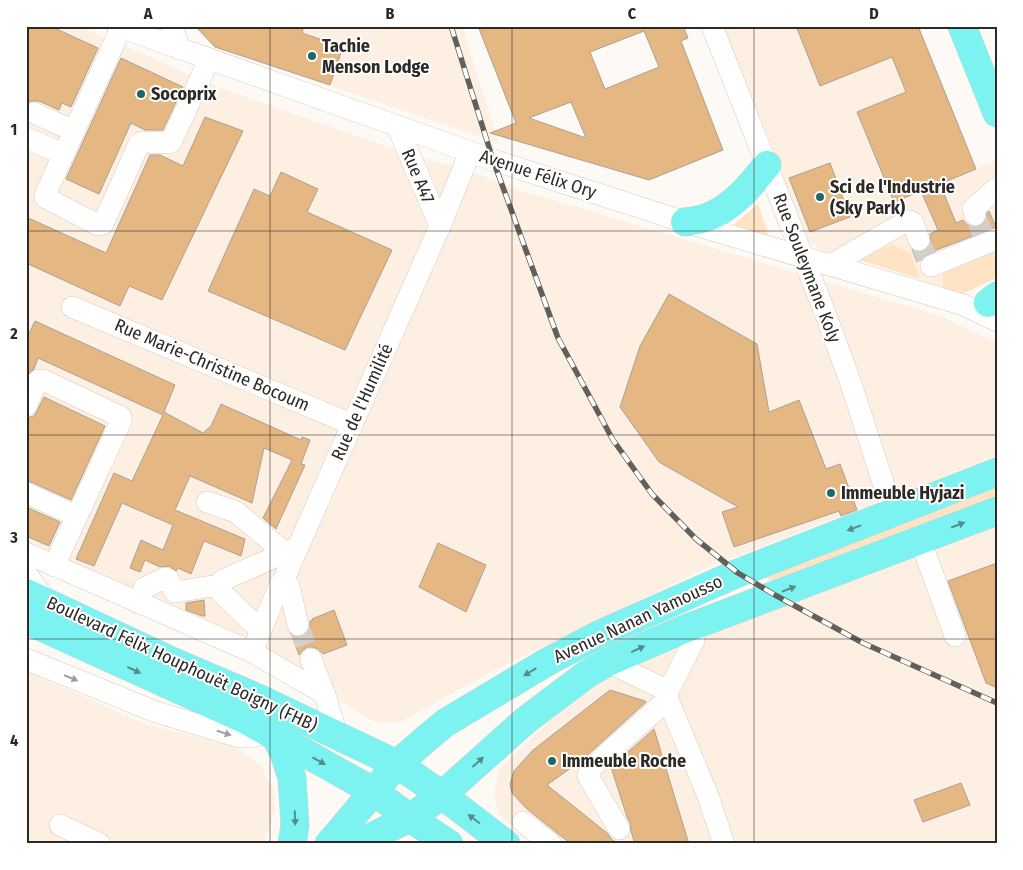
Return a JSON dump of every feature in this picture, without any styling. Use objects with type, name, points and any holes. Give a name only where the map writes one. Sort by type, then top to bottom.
[{"type":"main road","points":[[962,26],[997,113]]},
{"type":"main road","points":[[685,222],[707,218],[722,210],[747,189],[767,166]]},
{"type":"main road","name":"Avenue Nanan Yamousso","points":[[328,844],[397,764],[426,738],[446,723],[547,662],[598,635],[738,573],[997,472]]},
{"type":"main road","name":"Avenue Nanan Yamousso","points":[[348,844],[359,843],[410,818],[442,795],[526,720],[587,674],[608,662],[682,630],[997,510]]},
{"type":"main road","name":"Boulevard Félix Houphouët Boigny (FHB)","points":[[36,597],[167,659],[258,698],[397,764],[442,795],[506,844]]},
{"type":"main road","name":"Boulevard Félix Houphouët Boigny (FHB)","points":[[26,620],[246,720],[373,791],[449,844]]},
{"type":"main road","points":[[271,735],[284,753],[292,778],[295,825],[292,844]]},
{"type":"street","points":[[172,26],[179,48]]},
{"type":"street","name":"Rue Souleymane Koly","points":[[712,26],[804,258],[850,381],[893,513]]},
{"type":"street","points":[[119,27],[45,195],[45,197],[98,225],[103,224],[139,144],[143,142],[171,142],[209,60]]},
{"type":"street","name":"Avenue Félix Ory","points":[[119,27],[470,152],[685,222],[924,293],[988,306]]},
{"type":"street","points":[[34,113],[74,131]]},
{"type":"street","name":"Rue A47","points":[[397,126],[440,226]]},
{"type":"street","points":[[26,138],[63,154]]},
{"type":"street","name":"Rue de l'Humilité","points":[[252,652],[280,584],[284,579],[292,550],[399,320],[470,152]]},
{"type":"street","points":[[975,215],[973,209],[997,188]]},
{"type":"street","points":[[830,266],[910,221],[913,223],[926,254],[924,293]]},
{"type":"street","points":[[926,254],[989,239]]},
{"type":"street","name":"Rue Marie-Christine Bocoum","points":[[72,306],[351,424]]},
{"type":"street","points":[[26,406],[37,382],[43,380],[121,417],[121,421],[54,566]]},
{"type":"street","points":[[26,493],[77,516]]},
{"type":"street","points":[[207,502],[236,512],[292,550]]},
{"type":"street","points":[[920,539],[956,636]]},
{"type":"street","points":[[139,603],[144,588],[165,578],[168,579],[175,592],[218,585],[223,580],[292,550]]},
{"type":"street","name":"Boulevard Félix Houphouët Boigny (FHB)","points":[[26,553],[252,652],[323,693],[337,736]]},
{"type":"street","points":[[26,573],[36,597]]},
{"type":"street","points":[[284,579],[289,586],[298,625]]},
{"type":"street","points":[[218,585],[220,591],[261,632]]},
{"type":"street","points":[[619,829],[588,776],[588,772],[668,695],[694,641]]},
{"type":"street","name":"Boulevard Félix Houphouët Boigny (FHB)","points":[[26,659],[156,712],[239,737],[271,735]]},
{"type":"street","points":[[311,659],[323,693]]},
{"type":"street","points":[[608,662],[668,695],[708,796],[724,844]]},
{"type":"street","points":[[523,822],[551,844]]},
{"type":"street","points":[[60,825],[100,844]]},
{"type":"shaded area","points":[[26,26],[79,26],[218,87],[388,147],[486,177],[516,189],[940,316],[997,343],[997,456],[706,568],[493,671],[398,723],[375,722],[277,663],[26,561]]},
{"type":"shaded area","points":[[195,26],[462,26],[499,143],[215,47]]},
{"type":"shaded area","points":[[720,26],[918,26],[975,169],[994,161],[997,168],[997,278],[943,290],[920,279],[859,260],[822,251],[804,237]]},
{"type":"shaded area","points":[[758,204],[769,236],[733,225]]},
{"type":"shaded area","points":[[893,245],[911,253],[920,279],[859,260],[861,254]]},
{"type":"shaded area","points":[[997,251],[997,278],[958,296],[943,290],[943,271]]},
{"type":"shaded area","points":[[997,483],[997,499],[775,584],[762,575]]},
{"type":"shaded area","points":[[997,521],[997,844],[534,844],[499,814],[494,794],[499,770],[572,701],[608,675],[705,632]]},
{"type":"shaded area","points":[[26,671],[145,724],[236,747],[261,766],[273,790],[275,812],[263,844],[26,844]]},
{"type":"building","points":[[26,26],[50,26],[98,48],[71,107],[62,103],[59,110],[39,101],[26,103]]},
{"type":"building","points":[[195,26],[304,26],[302,33],[343,47],[330,85],[215,47]]},
{"type":"building","points":[[478,26],[683,26],[688,38],[681,41],[723,150],[649,180],[490,133],[516,123]],"holes":[[[644,31],[659,67],[605,89],[590,52]],[[571,102],[586,138],[529,118]]]},
{"type":"building","points":[[796,26],[918,26],[976,169],[940,184],[956,223],[963,220],[967,225],[979,227],[985,223],[989,211],[996,227],[926,254],[917,262],[912,250],[923,252],[931,242],[930,234],[938,230],[921,191],[894,202],[857,112],[906,92],[892,57],[820,86]]},
{"type":"building","points":[[121,58],[183,87],[163,130],[145,130],[131,123],[99,194],[66,179]]},
{"type":"building","points":[[205,117],[243,131],[162,300],[129,286],[120,306],[26,263],[26,217],[106,253],[150,155],[160,155],[183,166]]},
{"type":"building","name":"Sci de l'Industrie (Sky Park)","points":[[830,163],[850,217],[810,232],[789,178]]},
{"type":"building","points":[[281,172],[318,189],[307,212],[392,250],[345,350],[208,291],[254,189],[270,196]]},
{"type":"building","points":[[669,294],[757,344],[769,412],[799,400],[826,469],[840,464],[857,510],[841,516],[839,511],[734,547],[722,512],[738,507],[659,462],[620,407],[640,346]]},
{"type":"building","points":[[35,321],[175,385],[164,412],[203,433],[211,426],[221,404],[301,440],[302,437],[310,440],[301,464],[305,465],[276,529],[263,518],[292,460],[264,448],[252,503],[190,476],[175,510],[245,539],[241,556],[204,541],[191,574],[178,568],[176,571],[169,566],[160,567],[145,560],[140,572],[130,568],[141,540],[163,550],[173,525],[122,503],[94,566],[76,559],[114,473],[132,481],[163,415],[38,358],[34,369],[26,376],[26,340]]},
{"type":"building","points":[[44,397],[105,426],[71,500],[26,481],[26,418],[34,416]]},
{"type":"building","points":[[26,507],[60,522],[49,546],[26,536]]},
{"type":"building","points":[[438,543],[486,565],[466,612],[419,587]]},
{"type":"building","points":[[997,563],[997,688],[986,683],[948,581]]},
{"type":"building","points":[[204,600],[205,616],[186,610],[186,603]]},
{"type":"building","points":[[334,610],[347,645],[323,654],[318,649],[307,647],[299,655],[292,635],[300,637],[306,634],[310,629],[310,621],[312,619]]},
{"type":"building","name":"Immeuble Roche","points":[[610,690],[646,702],[582,760],[547,785],[607,833],[612,840],[620,844],[571,844],[527,809],[512,793],[510,784],[514,771],[533,750]]},
{"type":"building","points":[[654,729],[689,844],[635,844],[611,767]]},
{"type":"building","points":[[961,783],[970,805],[923,822],[914,800]]},
{"type":"tunnel","points":[[975,215],[983,234]]},
{"type":"tunnel","points":[[919,240],[927,258]]},
{"type":"tunnel","points":[[298,625],[311,659]]},
{"type":"railway","points":[[451,26],[493,160],[558,338],[613,440],[652,494],[696,539],[738,573],[863,643],[997,703]]},
{"type":"place","name":"Tachie Menson Lodge","points":[[312,56]]},
{"type":"place","name":"Socoprix","points":[[141,94]]},
{"type":"place","name":"Sci de l'Industrie (Sky Park)","points":[[820,197]]},
{"type":"place","name":"Immeuble Hyjazi","points":[[831,493]]},
{"type":"place","name":"Immeuble Roche","points":[[552,761]]}]
